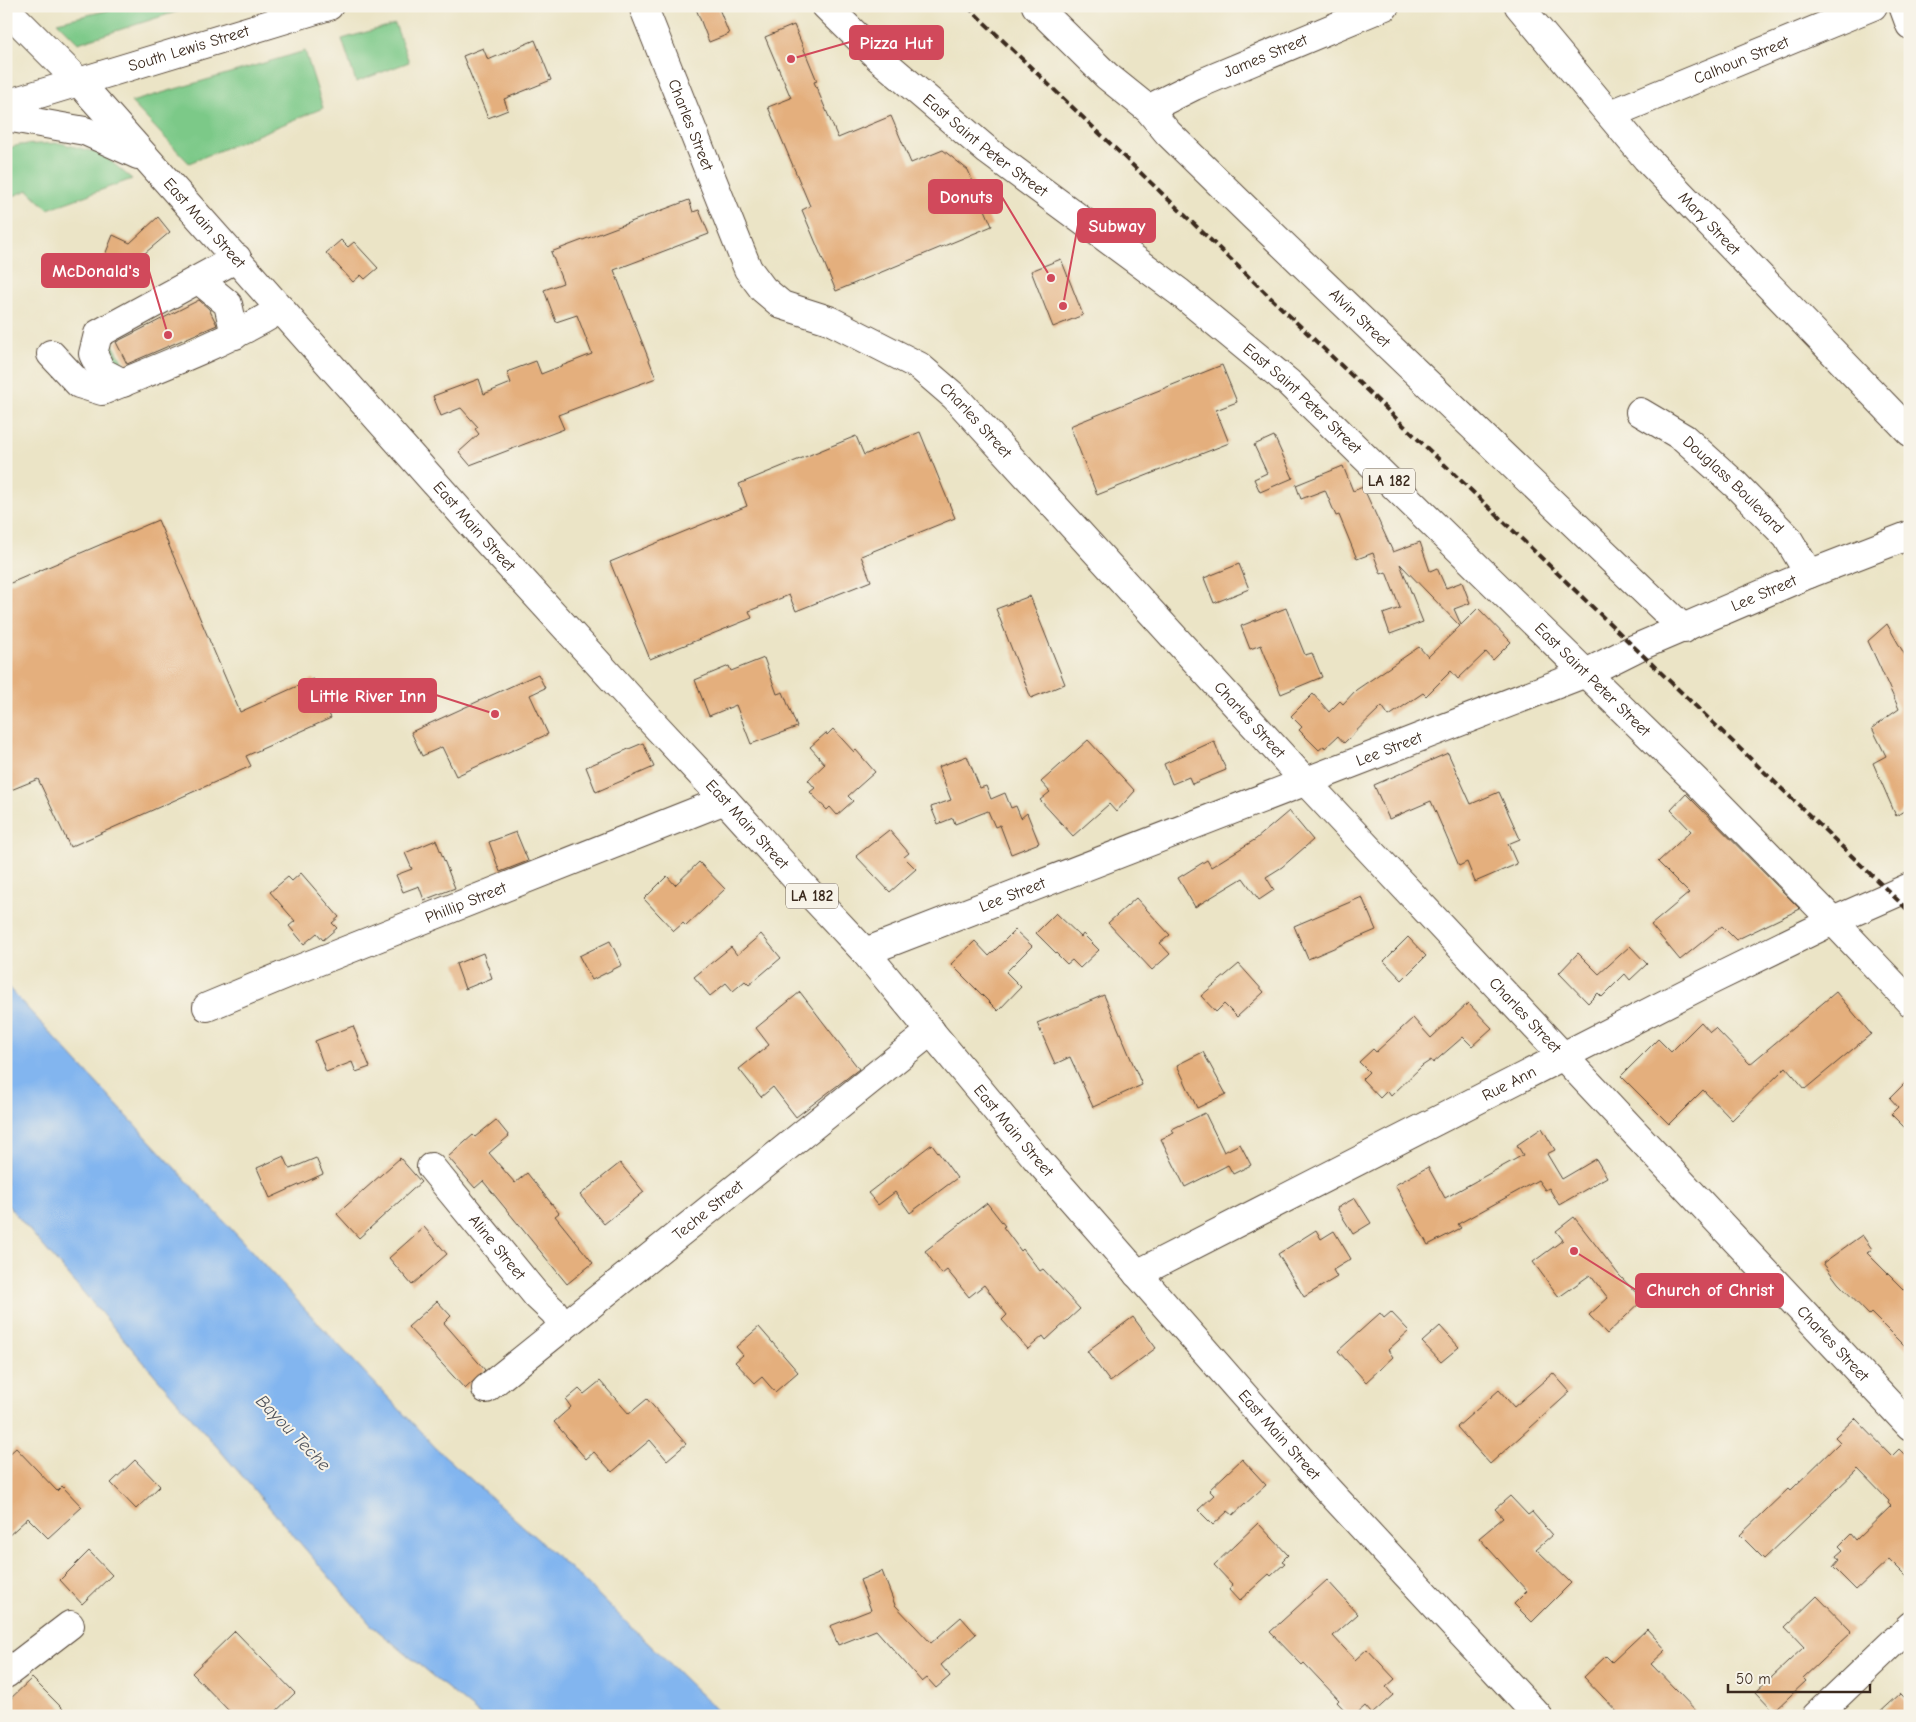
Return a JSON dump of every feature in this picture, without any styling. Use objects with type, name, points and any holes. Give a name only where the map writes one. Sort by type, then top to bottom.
[{"type":"street","name":"South Lewis Street","points":[[6,104],[329,6]]},
{"type":"street","name":"Charles Street","points":[[642,6],[748,269],[763,289],[782,304],[829,320],[919,366],[950,393],[1306,782],[1910,1426]]},
{"type":"street","name":"East Saint Peter Street","points":[[826,6],[879,58],[988,151],[1179,292],[1289,384],[1696,781],[1910,1002]]},
{"type":"street","name":"Alvin Street","points":[[1036,6],[1108,76],[1148,109],[1168,132],[1252,215],[1684,629]]},
{"type":"street","name":"James Street","points":[[1148,109],[1194,86],[1385,6]]},
{"type":"street","name":"Mary Street","points":[[1519,6],[1646,158],[1910,432]]},
{"type":"street","name":"Calhoun Street","points":[[1611,114],[1873,6]]},
{"type":"street","points":[[1904,6],[1910,25]]},
{"type":"street","name":"East Main Street","points":[[6,9],[78,81],[496,552],[865,952],[1035,1157],[1318,1480],[1538,1716]]},
{"type":"street","points":[[6,117],[85,132],[148,159]]},
{"type":"street","points":[[123,382],[102,372],[93,354],[98,334],[237,258]]},
{"type":"street","points":[[199,280],[228,304],[234,334]]},
{"type":"street","points":[[51,354],[79,384],[102,391],[234,334],[281,310]]},
{"type":"street","name":"Douglass Boulevard","points":[[1640,412],[1684,438],[1736,486],[1787,537],[1809,574]]},
{"type":"street","name":"Lee Street","points":[[865,952],[1586,673],[1636,648],[1809,574],[1910,535]]},
{"type":"street","name":"Phillip Street","points":[[208,1007],[725,800]]},
{"type":"street","name":"Rue Ann","points":[[1137,1274],[1706,983],[1833,921],[1910,888]]},
{"type":"street","name":"Teche Street","points":[[486,1389],[931,1031]]},
{"type":"street","name":"Aline Street","points":[[431,1167],[537,1296],[554,1312],[563,1326]]},
{"type":"street","points":[[6,1674],[70,1625]]},
{"type":"street","points":[[1816,1716],[1910,1626]]},
{"type":"green space","points":[[127,6],[194,6],[78,43],[57,22]]},
{"type":"green space","points":[[395,24],[409,62],[356,82],[342,39]]},
{"type":"green space","points":[[305,51],[323,108],[189,163],[131,102]]},
{"type":"green space","points":[[60,143],[102,154],[132,179],[48,209],[28,190],[6,199],[6,149],[19,145]]},
{"type":"green space","points":[[109,337],[129,374],[116,375],[102,344]]},
{"type":"water","name":"Bayou Teche","points":[[6,985],[436,1448],[583,1580],[723,1716],[481,1716],[371,1625],[6,1203]]},
{"type":"building","points":[[695,6],[718,6],[729,34],[709,42]]},
{"type":"building","points":[[794,25],[817,81],[814,82],[838,138],[891,116],[911,163],[943,150],[968,170],[992,226],[836,291],[802,210],[810,206],[768,107],[791,98],[765,37]]},
{"type":"building","points":[[535,40],[551,80],[504,99],[508,110],[488,118],[463,56],[483,48],[488,60]]},
{"type":"building","points":[[689,200],[693,212],[699,210],[709,234],[614,270],[656,378],[558,415],[564,429],[470,465],[459,452],[479,434],[475,429],[478,427],[461,408],[441,416],[433,396],[479,379],[484,394],[511,383],[507,372],[536,361],[541,374],[592,354],[577,315],[556,322],[544,290],[563,283],[551,252]]},
{"type":"building","points":[[158,217],[170,232],[145,253],[136,274],[103,260],[113,235],[130,243]]},
{"type":"building","points":[[341,240],[348,247],[354,242],[378,268],[365,279],[361,275],[353,282],[326,253]]},
{"type":"building","points":[[1061,259],[1083,315],[1053,327],[1031,271]]},
{"type":"building","points":[[199,300],[209,309],[217,325],[127,364],[116,342]]},
{"type":"building","points":[[1222,365],[1237,402],[1216,410],[1229,443],[1097,495],[1070,426]]},
{"type":"building","points":[[920,432],[955,518],[861,556],[871,581],[796,611],[789,595],[749,611],[752,618],[650,659],[610,562],[747,506],[739,484],[856,436],[864,455]]},
{"type":"building","points":[[1274,436],[1293,478],[1260,492],[1254,479],[1267,473],[1254,445]]},
{"type":"building","points":[[1343,466],[1353,491],[1363,487],[1393,552],[1420,542],[1430,571],[1437,568],[1446,588],[1462,582],[1470,603],[1454,609],[1461,625],[1478,608],[1511,642],[1493,660],[1486,652],[1458,679],[1451,671],[1426,696],[1423,693],[1389,716],[1382,706],[1344,743],[1338,736],[1325,748],[1324,746],[1319,750],[1299,730],[1302,727],[1291,716],[1313,694],[1329,712],[1340,701],[1343,704],[1356,690],[1419,647],[1428,657],[1460,626],[1400,564],[1423,622],[1390,634],[1383,614],[1400,608],[1386,572],[1381,574],[1373,553],[1357,559],[1339,515],[1336,516],[1325,490],[1301,499],[1296,485]]},
{"type":"building","points":[[158,520],[240,712],[313,679],[331,718],[246,756],[251,766],[70,847],[38,779],[6,792],[6,585]]},
{"type":"building","points":[[1239,564],[1249,589],[1214,603],[1204,578]]},
{"type":"building","points":[[1030,596],[1065,684],[1031,698],[996,609]]},
{"type":"building","points":[[1286,608],[1305,655],[1312,653],[1322,677],[1281,694],[1261,645],[1250,649],[1241,626]]},
{"type":"building","points":[[1887,624],[1910,664],[1910,807],[1896,816],[1873,763],[1886,756],[1872,728],[1899,709],[1868,641]]},
{"type":"building","points":[[764,658],[777,694],[783,692],[797,727],[751,744],[736,705],[709,716],[695,680],[729,666],[731,671]]},
{"type":"building","points":[[538,674],[545,688],[530,695],[548,734],[456,776],[442,747],[422,756],[411,732]]},
{"type":"building","points":[[833,729],[854,752],[856,750],[875,772],[848,796],[853,801],[837,815],[830,807],[827,810],[810,792],[815,788],[808,780],[825,764],[810,747]]},
{"type":"building","points":[[1088,740],[1135,791],[1116,812],[1109,804],[1073,836],[1040,800],[1050,792],[1041,782]]},
{"type":"building","points":[[1214,741],[1226,770],[1192,784],[1189,777],[1172,784],[1164,764]]},
{"type":"building","points":[[643,743],[654,767],[596,792],[586,767]]},
{"type":"building","points":[[1448,753],[1471,804],[1499,792],[1520,839],[1508,844],[1517,864],[1475,882],[1467,862],[1459,866],[1431,801],[1389,819],[1374,785]]},
{"type":"building","points":[[967,756],[980,788],[986,786],[991,799],[1005,793],[1011,808],[1016,806],[1021,818],[1027,813],[1039,843],[1011,854],[1000,825],[995,827],[988,811],[955,824],[953,818],[938,824],[931,807],[951,800],[938,767]]},
{"type":"building","points":[[1686,794],[1800,909],[1736,940],[1722,926],[1680,960],[1651,925],[1689,893],[1658,862],[1691,831],[1671,810]]},
{"type":"building","points":[[1289,811],[1313,840],[1282,867],[1266,877],[1274,890],[1259,900],[1243,878],[1195,907],[1178,878],[1207,860],[1211,867],[1256,839]]},
{"type":"building","points":[[889,830],[909,853],[904,857],[916,869],[890,892],[856,856]]},
{"type":"building","points":[[516,832],[528,861],[500,872],[489,842]]},
{"type":"building","points":[[436,840],[455,888],[424,900],[419,886],[403,892],[396,875],[412,869],[405,853]]},
{"type":"building","points":[[699,862],[725,889],[686,926],[683,923],[674,931],[644,899],[667,876],[675,885]]},
{"type":"building","points":[[301,873],[339,917],[332,923],[337,928],[323,940],[317,933],[304,944],[289,926],[295,921],[270,892],[288,877],[292,881]]},
{"type":"building","points":[[1362,897],[1376,930],[1308,959],[1294,926]]},
{"type":"building","points":[[1136,898],[1170,935],[1160,943],[1170,954],[1152,970],[1108,923]]},
{"type":"building","points":[[1056,913],[1081,937],[1083,934],[1099,950],[1080,968],[1072,960],[1067,964],[1036,933]]},
{"type":"building","points":[[1015,930],[1032,946],[1006,972],[1021,987],[998,1011],[951,964],[975,941],[989,956]]},
{"type":"building","points":[[761,934],[781,958],[749,985],[745,981],[733,991],[726,983],[710,996],[694,977],[731,947],[737,955]]},
{"type":"building","points":[[1408,937],[1426,956],[1402,980],[1384,961]]},
{"type":"building","points":[[610,941],[622,965],[592,980],[579,956]]},
{"type":"building","points":[[1630,946],[1647,964],[1630,980],[1625,974],[1602,997],[1598,993],[1588,1003],[1559,973],[1578,953],[1599,974]]},
{"type":"building","points":[[483,953],[492,978],[465,989],[456,964]]},
{"type":"building","points":[[1239,964],[1264,992],[1237,1017],[1224,1004],[1216,1012],[1201,996]]},
{"type":"building","points":[[800,992],[859,1069],[796,1117],[773,1087],[761,1097],[739,1069],[769,1045],[756,1028]]},
{"type":"building","points":[[1836,992],[1871,1034],[1805,1089],[1786,1067],[1732,1120],[1703,1090],[1669,1124],[1621,1076],[1658,1039],[1671,1052],[1701,1022],[1710,1032],[1715,1028],[1750,1064]]},
{"type":"building","points":[[1104,995],[1142,1085],[1093,1107],[1070,1057],[1055,1064],[1037,1023]]},
{"type":"building","points":[[1468,1003],[1492,1028],[1472,1046],[1463,1037],[1433,1063],[1431,1060],[1422,1066],[1391,1096],[1387,1091],[1380,1098],[1362,1079],[1369,1072],[1359,1062],[1373,1049],[1376,1052],[1413,1018],[1431,1038]]},
{"type":"building","points":[[353,1026],[370,1067],[356,1072],[352,1062],[326,1072],[315,1041]]},
{"type":"building","points":[[1203,1052],[1226,1094],[1197,1108],[1177,1065]]},
{"type":"building","points":[[1910,1078],[1910,1133],[1891,1114],[1898,1107],[1890,1098]]},
{"type":"building","points":[[1205,1113],[1224,1152],[1240,1144],[1251,1165],[1233,1174],[1228,1165],[1185,1187],[1161,1139],[1174,1133],[1172,1129]]},
{"type":"building","points":[[496,1120],[509,1136],[489,1153],[515,1183],[527,1173],[559,1213],[555,1216],[593,1263],[567,1284],[483,1181],[475,1188],[448,1157],[473,1135],[475,1137]]},
{"type":"building","points":[[1542,1128],[1555,1150],[1547,1154],[1562,1179],[1596,1159],[1607,1177],[1559,1205],[1549,1188],[1545,1190],[1538,1180],[1458,1224],[1461,1228],[1428,1245],[1395,1185],[1428,1167],[1445,1198],[1523,1155],[1517,1145]]},
{"type":"building","points":[[932,1144],[957,1178],[910,1213],[895,1192],[878,1205],[868,1193]]},
{"type":"building","points":[[284,1156],[290,1169],[316,1158],[323,1174],[270,1198],[257,1168]]},
{"type":"building","points":[[400,1158],[421,1182],[359,1238],[337,1214]]},
{"type":"building","points":[[620,1163],[644,1192],[604,1224],[580,1195]]},
{"type":"building","points":[[1355,1198],[1371,1223],[1353,1234],[1337,1208]]},
{"type":"building","points":[[987,1203],[1021,1251],[1023,1249],[1040,1271],[1043,1269],[1080,1309],[1046,1340],[1043,1336],[1028,1349],[1002,1320],[1007,1315],[984,1285],[969,1297],[947,1270],[942,1274],[925,1251]]},
{"type":"building","points":[[1574,1217],[1619,1275],[1643,1300],[1607,1334],[1589,1315],[1608,1298],[1590,1275],[1559,1297],[1533,1262],[1563,1240],[1556,1231]]},
{"type":"building","points":[[424,1227],[447,1254],[412,1285],[389,1258]]},
{"type":"building","points":[[1316,1230],[1321,1239],[1334,1231],[1351,1259],[1333,1270],[1337,1277],[1304,1297],[1278,1254]]},
{"type":"building","points":[[1862,1235],[1872,1249],[1867,1253],[1910,1296],[1910,1352],[1871,1313],[1869,1315],[1838,1283],[1823,1263]]},
{"type":"building","points":[[437,1301],[451,1316],[444,1323],[485,1370],[465,1389],[408,1327]]},
{"type":"building","points":[[1391,1312],[1409,1331],[1388,1350],[1393,1357],[1366,1382],[1338,1351],[1380,1313],[1384,1318]]},
{"type":"building","points":[[1133,1317],[1156,1348],[1110,1382],[1087,1351]]},
{"type":"building","points":[[1440,1326],[1459,1347],[1441,1362],[1422,1342]]},
{"type":"building","points":[[759,1327],[798,1372],[775,1392],[762,1377],[755,1383],[735,1362],[743,1355],[736,1347]]},
{"type":"building","points":[[1553,1373],[1570,1392],[1490,1464],[1457,1427],[1499,1390],[1514,1407]]},
{"type":"building","points":[[600,1381],[629,1414],[647,1399],[686,1444],[667,1460],[650,1440],[612,1472],[594,1452],[586,1459],[554,1422],[571,1407],[566,1400],[579,1389],[584,1394]]},
{"type":"building","points":[[1855,1418],[1892,1456],[1899,1449],[1910,1460],[1910,1580],[1889,1559],[1856,1590],[1833,1567],[1839,1560],[1836,1556],[1843,1550],[1839,1546],[1851,1534],[1856,1540],[1891,1506],[1888,1503],[1889,1501],[1858,1469],[1764,1559],[1740,1535],[1788,1489],[1790,1491],[1840,1442],[1835,1437]]},
{"type":"building","points":[[16,1448],[57,1491],[62,1486],[82,1507],[48,1538],[28,1518],[6,1538],[6,1457]]},
{"type":"building","points":[[1242,1459],[1266,1485],[1233,1515],[1228,1511],[1213,1525],[1198,1510],[1214,1495],[1209,1490]]},
{"type":"building","points":[[135,1460],[160,1486],[136,1509],[111,1483]]},
{"type":"building","points":[[1510,1496],[1528,1515],[1532,1512],[1552,1535],[1536,1549],[1571,1583],[1532,1622],[1514,1604],[1527,1591],[1479,1538],[1503,1518],[1495,1509]]},
{"type":"building","points":[[1258,1523],[1288,1555],[1282,1561],[1285,1563],[1271,1576],[1269,1574],[1239,1601],[1229,1590],[1233,1585],[1214,1565]]},
{"type":"building","points":[[89,1551],[112,1575],[82,1604],[60,1580]]},
{"type":"building","points":[[882,1571],[895,1605],[931,1643],[961,1617],[976,1634],[941,1665],[950,1676],[936,1688],[927,1678],[922,1682],[876,1630],[838,1645],[830,1626],[871,1610],[860,1580]]},
{"type":"building","points":[[1327,1580],[1358,1614],[1333,1636],[1355,1660],[1367,1649],[1395,1679],[1386,1687],[1393,1695],[1372,1714],[1365,1706],[1354,1716],[1350,1716],[1337,1702],[1339,1700],[1304,1663],[1302,1665],[1270,1632]]},
{"type":"building","points":[[1817,1596],[1852,1632],[1803,1678],[1806,1681],[1774,1711],[1756,1692],[1804,1647],[1785,1627]]},
{"type":"building","points":[[1647,1629],[1666,1650],[1651,1664],[1701,1716],[1621,1716],[1584,1677],[1606,1656],[1612,1662]]},
{"type":"building","points":[[235,1631],[295,1693],[271,1716],[234,1716],[192,1673]]},
{"type":"building","points":[[32,1678],[63,1709],[55,1716],[6,1716],[6,1703]]},
{"type":"building","points":[[1900,1694],[1910,1704],[1910,1716],[1876,1716]]},
{"type":"railway","points":[[967,6],[1910,912]]},
{"type":"place","name":"Pizza Hut","points":[[791,59]]},
{"type":"place","name":"Donuts","points":[[1051,278]]},
{"type":"place","name":"Subway","points":[[1063,306]]},
{"type":"place","name":"McDonald's","points":[[168,335]]},
{"type":"place","name":"Little River Inn","points":[[495,714]]},
{"type":"place","name":"Church of Christ","points":[[1574,1251]]}]
